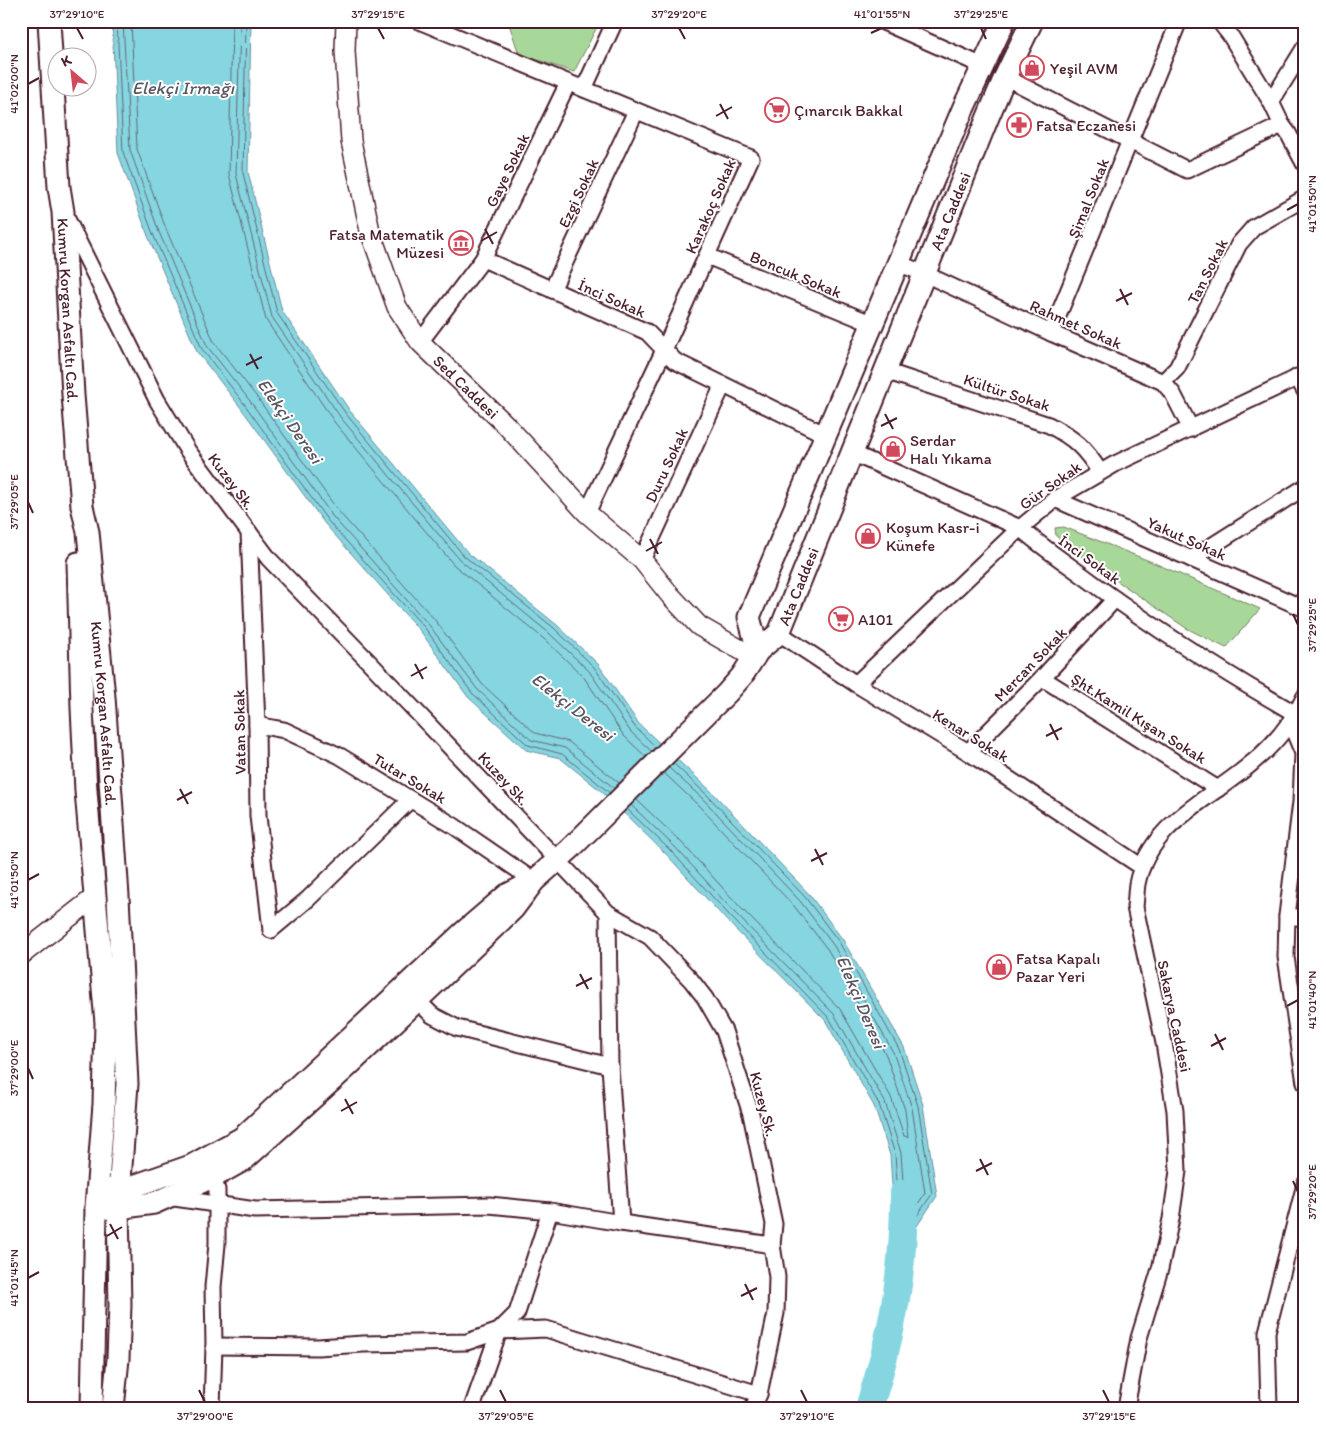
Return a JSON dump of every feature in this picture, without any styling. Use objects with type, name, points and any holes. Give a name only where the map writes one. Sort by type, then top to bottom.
[{"type":"main road","name":"Kumru Korgan Asfaltı Cad.","points":[[49,21],[82,506],[88,532],[104,697],[118,896],[127,1084],[119,1198],[120,1305],[113,1408]]},
{"type":"main road","name":"Ata Caddesi","points":[[756,654],[749,617],[898,263],[1004,21]]},
{"type":"main road","name":"Ata Caddesi","points":[[756,654],[779,634],[1005,77],[1032,21]]},
{"type":"main road","points":[[983,66],[1005,77]]},
{"type":"main road","points":[[82,506],[77,551],[82,708],[86,791],[106,1023],[104,1104],[96,1199],[92,1408]]},
{"type":"main road","points":[[472,936],[513,910],[534,881],[727,693],[756,654]]},
{"type":"main road","points":[[119,1198],[131,1187],[174,1172],[210,1167],[245,1159],[344,1056],[472,936],[507,895],[534,881]]},
{"type":"main road","points":[[96,1199],[119,1198],[154,1203],[167,1197],[210,1167]]},
{"type":"street","name":"Sed Caddesi","points":[[346,21],[345,51],[351,140],[370,231],[397,307],[420,342],[506,425],[587,513],[642,560],[670,595],[699,626],[756,654]]},
{"type":"street","name":"Karakoç Sokak","points":[[419,21],[751,158],[664,350],[587,513]]},
{"type":"street","points":[[584,89],[615,21]]},
{"type":"street","points":[[881,21],[983,66]]},
{"type":"street","name":"Şimal Sokak","points":[[1051,333],[1179,21]]},
{"type":"street","points":[[1219,21],[1271,102],[1305,166]]},
{"type":"street","points":[[1271,102],[1305,47]]},
{"type":"street","points":[[1005,77],[1187,170],[1282,125]]},
{"type":"street","name":"Gaye Sokak","points":[[420,342],[483,259],[568,83]]},
{"type":"street","name":"Ezgi Sokak","points":[[552,290],[636,110]]},
{"type":"street","name":"Tan Sokak","points":[[1163,382],[1178,368],[1239,244],[1254,227],[1305,198]]},
{"type":"street","name":"Kuzey Sk.","points":[[63,212],[157,400],[188,450],[269,559],[370,663],[563,854],[608,912],[650,937],[691,980],[724,1030],[751,1114],[774,1224],[772,1245],[777,1277],[776,1312],[756,1401]]},
{"type":"street","name":"Boncuk Sokak","points":[[707,256],[872,324]]},
{"type":"street","name":"İnci Sokak","points":[[483,259],[647,332],[675,361],[826,435]]},
{"type":"street","name":"Rahmet Sokak","points":[[898,263],[1163,382]]},
{"type":"street","name":"Kültür Sokak","points":[[886,371],[1049,424],[1068,435],[1086,450],[1100,472]]},
{"type":"street","points":[[1301,375],[1305,391]]},
{"type":"street","name":"Gür Sokak","points":[[856,684],[1020,528],[1055,499],[1114,464],[1301,375]]},
{"type":"street","points":[[1163,382],[1173,394],[1190,429]]},
{"type":"street","name":"Duru Sokak","points":[[642,560],[723,385]]},
{"type":"street","name":"İnci Sokak","points":[[852,453],[1020,528],[1033,540],[1115,599],[1242,682],[1293,718]]},
{"type":"street","points":[[1191,559],[1305,487]]},
{"type":"street","name":"Yakut Sokak","points":[[1055,499],[1305,609]]},
{"type":"street","name":"Vatan Sokak","points":[[249,532],[257,725],[258,816],[270,930],[308,899],[410,800]]},
{"type":"street","name":"Mercan Sokak","points":[[968,752],[1042,678],[1115,599]]},
{"type":"street","name":"Kenar Sokak","points":[[779,634],[856,684],[968,752],[1142,868]]},
{"type":"street","name":"Şht.Kamil Kışan Sokak","points":[[1042,678],[1218,788]]},
{"type":"street","name":"Sakarya Caddesi","points":[[1126,1408],[1140,1338],[1160,1269],[1171,1219],[1178,1171],[1175,1111],[1164,1043],[1135,907],[1137,884],[1145,859],[1161,835],[1177,820],[1254,762],[1293,718],[1305,696]]},
{"type":"street","points":[[1293,718],[1303,753],[1301,802],[1287,916],[1286,958],[1302,1050],[1305,1083]]},
{"type":"street","name":"Tutar Sokak","points":[[257,725],[284,730],[340,756],[454,826],[534,881]]},
{"type":"street","points":[[21,955],[95,897]]},
{"type":"street","points":[[608,912],[610,1066],[621,1223]]},
{"type":"street","points":[[1287,916],[1305,918]]},
{"type":"street","points":[[410,995],[432,1015],[457,1028],[539,1050],[610,1066]]},
{"type":"street","points":[[210,1167],[217,1190],[217,1244],[212,1287],[214,1346],[212,1408]]},
{"type":"street","points":[[1269,1408],[1268,1332],[1305,1184]]},
{"type":"street","points":[[167,1197],[217,1206],[255,1210],[489,1205],[550,1211],[772,1245]]},
{"type":"street","points":[[472,1408],[499,1331],[517,1313],[550,1211]]},
{"type":"street","points":[[214,1346],[318,1347],[467,1342],[499,1331],[546,1329],[756,1401]]},
{"type":"green space","points":[[508,21],[600,21],[574,72],[519,54]]},
{"type":"green space","points":[[1064,527],[1152,562],[1260,609],[1226,648],[1186,628],[1091,563],[1056,536],[1055,528]]},
{"type":"water","name":"Elekçi Irmağı","points":[[112,21],[251,21],[248,172],[282,311],[350,411],[468,553],[557,625],[598,664],[639,724],[711,791],[809,894],[843,940],[904,1047],[923,1105],[937,1196],[909,1238],[894,1214],[890,1155],[874,1106],[825,1020],[727,921],[667,855],[601,791],[560,758],[526,750],[468,697],[421,632],[325,524],[241,408],[197,352],[148,236],[118,153]]},
{"type":"waterway","name":"Elekçi Deresi","points":[[869,1408],[885,1354],[896,1302],[902,1249],[904,1193]]},
{"type":"place","name":"Yeşil AVM","points":[[1032,68]]},
{"type":"place","name":"Çınarcık Bakkal","points":[[777,110]]},
{"type":"place","name":"Fatsa Eczanesi","points":[[1019,125]]},
{"type":"place","name":"Fatsa Matematik Müzesi","points":[[461,243]]},
{"type":"place","name":"Serdar Halı Yıkama","points":[[893,449]]},
{"type":"place","name":"Koşum Kasr-i Künefe","points":[[868,536]]},
{"type":"place","name":"A101","points":[[841,619]]},
{"type":"place","name":"Fatsa Kapalı Pazar Yeri","points":[[999,967]]}]
